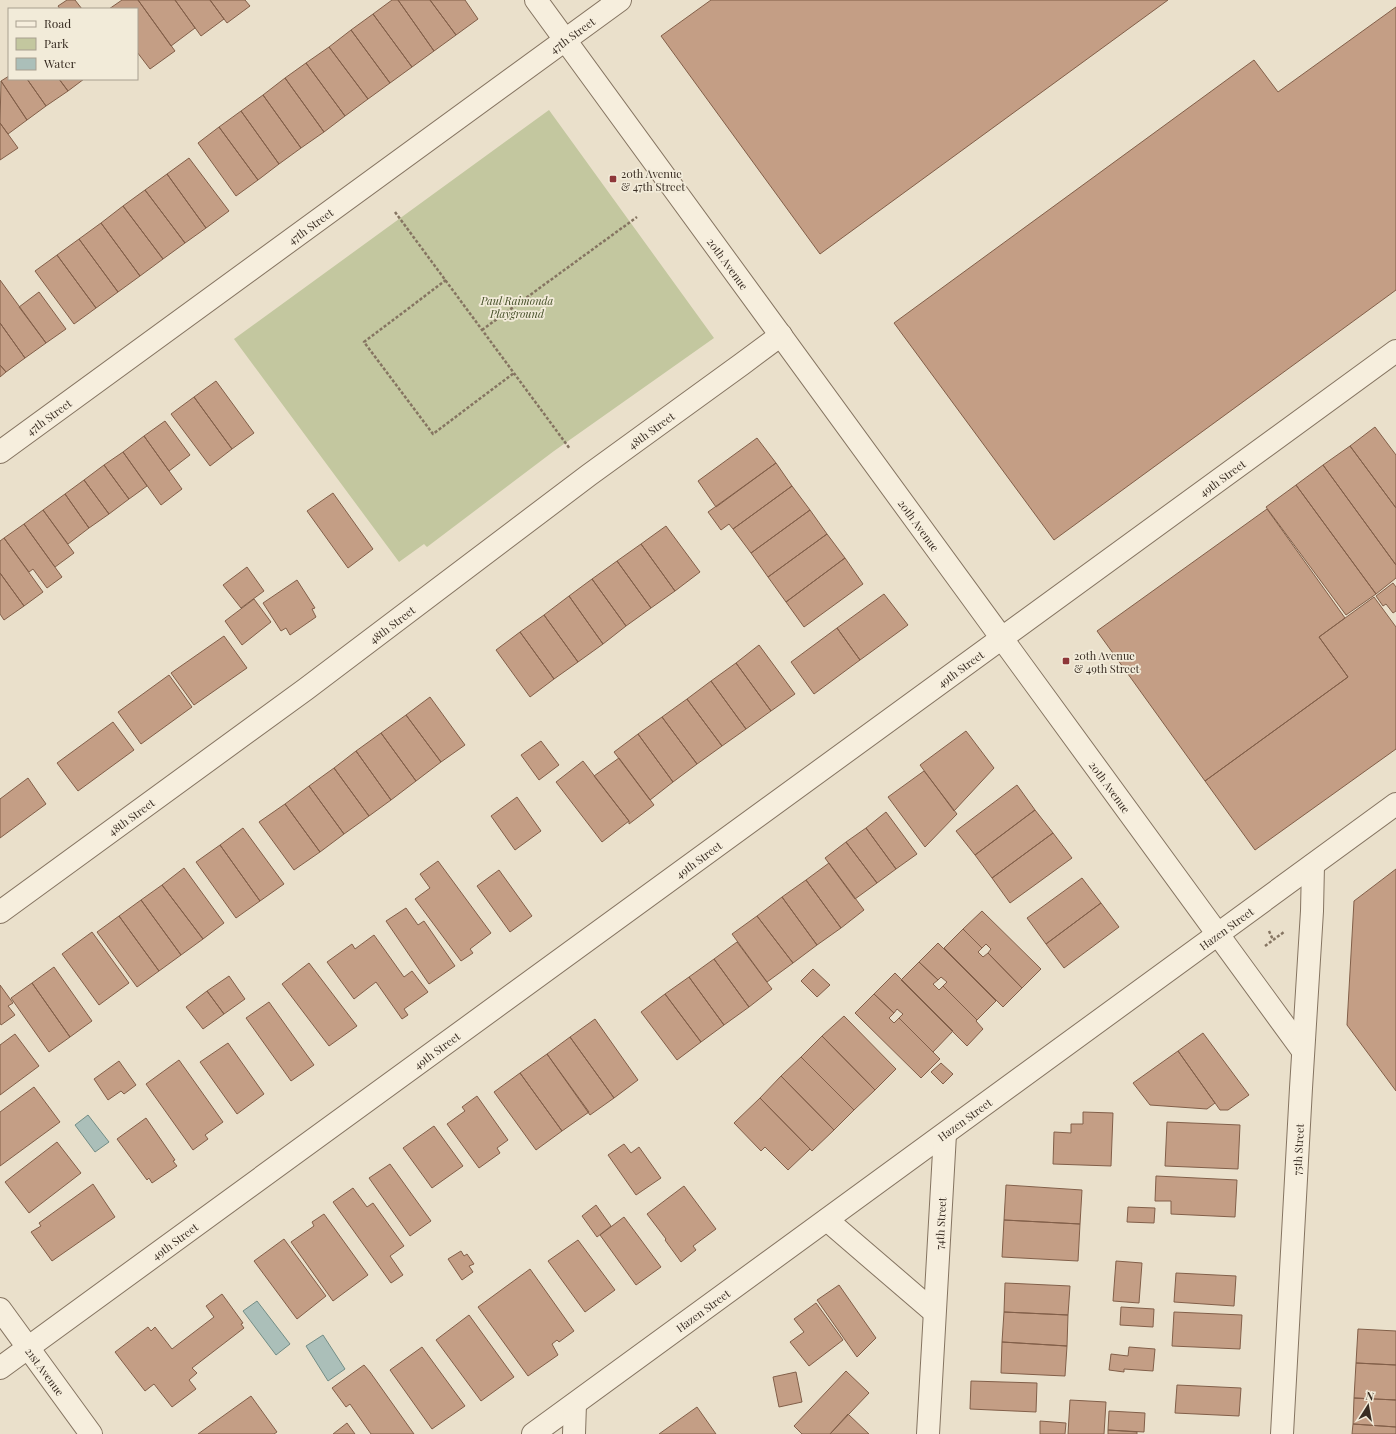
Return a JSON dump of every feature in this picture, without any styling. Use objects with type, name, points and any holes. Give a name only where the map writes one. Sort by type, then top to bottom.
[{"type":"street","name":"20th Avenue","points":[[536,0],[1303,1051]]},
{"type":"street","name":"47th Street","points":[[0,452],[620,0]]},
{"type":"street","name":"48th Street","points":[[0,912],[306,689],[589,475],[781,334]]},
{"type":"street","name":"49th Street","points":[[0,1368],[1396,351]]},
{"type":"street","name":"Hazen Street","points":[[533,1434],[1396,804]]},
{"type":"street","name":"75th Street","points":[[1282,1434],[1312,911],[1313,865]]},
{"type":"street","name":"74th Street","points":[[928,1434],[945,1134]]},
{"type":"street","points":[[827,1220],[934,1312]]},
{"type":"street","name":"21st Avenue","points":[[0,1309],[91,1434]]},
{"type":"street","points":[[574,1434],[575,1404]]},
{"type":"path","points":[[395,212],[570,449]]},
{"type":"path","points":[[482,330],[637,217]]},
{"type":"path","points":[[446,280],[364,342],[433,434],[514,373]]},
{"type":"path","points":[[1265,946],[1288,928]]},
{"type":"path","points":[[1269,931],[1273,940]]},
{"type":"green space","name":"Paul Raimonda Playground","points":[[549,110],[714,338],[554,451],[427,547],[424,544],[399,562],[234,339]]},
{"type":"water","points":[[88,1115],[109,1142],[95,1152],[75,1125]]},
{"type":"water","points":[[257,1301],[290,1344],[276,1355],[243,1311]]},
{"type":"water","points":[[323,1335],[345,1369],[328,1381],[306,1346]]},
{"type":"building","points":[[67,0],[75,0],[81,8],[59,8],[58,6]]},
{"type":"building","points":[[122,0],[138,0],[175,51],[150,69],[138,53],[138,8],[110,8]]},
{"type":"building","points":[[138,0],[175,0],[195,28],[171,46]]},
{"type":"building","points":[[175,0],[210,0],[224,19],[201,36]]},
{"type":"building","points":[[210,0],[245,0],[250,6],[227,23]]},
{"type":"building","points":[[392,0],[398,0],[434,51],[412,67],[373,14]]},
{"type":"building","points":[[398,0],[430,0],[456,35],[434,51]]},
{"type":"building","points":[[430,0],[465,0],[478,19],[456,35]]},
{"type":"building","points":[[711,0],[1168,0],[820,254],[661,36]]},
{"type":"building","points":[[1396,7],[1396,290],[1054,540],[894,323],[1254,60],[1278,92]]},
{"type":"building","points":[[373,14],[412,67],[390,83],[351,30]]},
{"type":"building","points":[[351,30],[390,83],[368,99],[329,47]]},
{"type":"building","points":[[329,47],[368,99],[345,116],[306,63]]},
{"type":"building","points":[[306,63],[345,116],[324,132],[285,78]]},
{"type":"building","points":[[8,77],[8,80],[28,80],[46,106],[27,120],[1,81]]},
{"type":"building","points":[[285,78],[324,132],[301,148],[263,95]]},
{"type":"building","points":[[28,80],[60,80],[68,91],[46,106]]},
{"type":"building","points":[[60,80],[83,80],[68,91]]},
{"type":"building","points":[[1,81],[27,120],[8,134],[0,123]]},
{"type":"building","points":[[263,95],[301,148],[279,164],[241,111]]},
{"type":"building","points":[[241,111],[279,164],[258,180],[219,127]]},
{"type":"building","points":[[0,123],[18,148],[0,160]]},
{"type":"building","points":[[219,127],[258,180],[236,196],[198,143]]},
{"type":"building","points":[[189,158],[229,211],[206,228],[167,174]]},
{"type":"building","points":[[167,174],[206,228],[185,243],[145,190]]},
{"type":"building","points":[[145,190],[185,243],[163,259],[123,206]]},
{"type":"building","points":[[123,206],[163,259],[140,276],[101,223]]},
{"type":"building","points":[[101,223],[140,276],[118,292],[79,239]]},
{"type":"building","points":[[79,239],[118,292],[96,308],[57,255]]},
{"type":"building","points":[[57,255],[96,308],[74,324],[35,271]]},
{"type":"building","points":[[0,280],[46,343],[25,358],[0,323]]},
{"type":"building","points":[[39,292],[66,329],[46,343],[19,307]]},
{"type":"building","points":[[0,323],[25,358],[6,372],[0,365]]},
{"type":"building","points":[[0,365],[6,372],[0,377]]},
{"type":"building","points":[[216,381],[254,433],[232,449],[194,397]]},
{"type":"building","points":[[194,397],[232,449],[210,466],[171,414]]},
{"type":"building","points":[[165,421],[190,455],[169,471],[144,436]]},
{"type":"building","points":[[1375,427],[1396,455],[1396,508],[1350,446]]},
{"type":"building","points":[[144,436],[182,489],[161,505],[123,452]]},
{"type":"building","points":[[757,438],[776,463],[716,507],[698,481]]},
{"type":"building","points":[[1350,446],[1396,508],[1396,565],[1323,465]]},
{"type":"building","points":[[123,452],[147,486],[129,499],[104,465]]},
{"type":"building","points":[[776,463],[792,486],[733,529],[729,524],[721,530],[708,512]]},
{"type":"building","points":[[104,465],[129,499],[109,514],[84,480]]},
{"type":"building","points":[[1323,465],[1396,565],[1396,578],[1376,594],[1296,485]]},
{"type":"building","points":[[84,480],[109,514],[89,528],[65,494]]},
{"type":"building","points":[[1296,485],[1376,594],[1346,615],[1266,507]]},
{"type":"building","points":[[792,486],[810,510],[751,553],[733,529]]},
{"type":"building","points":[[333,493],[373,549],[348,568],[307,511]]},
{"type":"building","points":[[65,494],[89,528],[68,544],[43,510]]},
{"type":"building","points":[[1267,509],[1345,618],[1319,637],[1348,677],[1205,781],[1097,631]]},
{"type":"building","points":[[43,510],[74,553],[55,567],[24,524]]},
{"type":"building","points":[[810,510],[827,534],[768,577],[751,553]]},
{"type":"building","points":[[24,524],[62,577],[47,588],[33,569],[29,572],[4,538]]},
{"type":"building","points":[[666,526],[700,572],[675,591],[641,544]]},
{"type":"building","points":[[827,534],[845,558],[786,602],[768,577]]},
{"type":"building","points":[[4,538],[43,592],[24,606],[0,573],[0,541]]},
{"type":"building","points":[[641,544],[675,591],[651,608],[617,561]]},
{"type":"building","points":[[845,558],[863,584],[804,627],[786,602]]},
{"type":"building","points":[[617,561],[651,608],[626,626],[592,579]]},
{"type":"building","points":[[247,567],[264,591],[241,608],[223,585]]},
{"type":"building","points":[[0,573],[24,606],[4,620],[0,614]]},
{"type":"building","points":[[592,579],[626,626],[603,644],[569,596]]},
{"type":"building","points":[[297,580],[315,608],[312,609],[316,617],[290,635],[286,628],[281,631],[263,603]]},
{"type":"building","points":[[1393,583],[1396,587],[1396,611],[1393,613],[1386,604],[1383,606],[1376,596]]},
{"type":"building","points":[[884,594],[908,625],[860,660],[837,628]]},
{"type":"building","points":[[569,596],[603,644],[578,662],[544,615]]},
{"type":"building","points":[[1374,597],[1396,627],[1396,749],[1255,850],[1205,781],[1348,677],[1319,637]]},
{"type":"building","points":[[254,599],[271,622],[242,645],[225,621]]},
{"type":"building","points":[[544,615],[578,662],[554,679],[520,632]]},
{"type":"building","points":[[837,628],[860,660],[814,694],[791,662]]},
{"type":"building","points":[[520,632],[554,679],[530,697],[496,650]]},
{"type":"building","points":[[224,636],[247,668],[194,705],[171,673]]},
{"type":"building","points":[[759,645],[795,694],[771,711],[736,663]]},
{"type":"building","points":[[736,663],[771,711],[746,729],[711,681]]},
{"type":"building","points":[[169,675],[192,707],[141,744],[118,712]]},
{"type":"building","points":[[711,681],[746,729],[722,746],[687,699]]},
{"type":"building","points":[[430,697],[465,745],[441,762],[406,715]]},
{"type":"building","points":[[687,699],[722,746],[697,764],[662,717]]},
{"type":"building","points":[[406,715],[441,762],[416,781],[381,733]]},
{"type":"building","points":[[662,717],[697,764],[673,782],[638,734]]},
{"type":"building","points":[[113,722],[134,750],[78,791],[57,763]]},
{"type":"building","points":[[966,731],[994,768],[954,811],[920,765]]},
{"type":"building","points":[[381,733],[416,781],[391,800],[356,751]]},
{"type":"building","points":[[638,734],[673,782],[650,800],[614,752]]},
{"type":"building","points":[[541,741],[559,765],[539,780],[521,755]]},
{"type":"building","points":[[356,751],[391,800],[369,816],[334,768]]},
{"type":"building","points":[[619,758],[654,805],[629,824],[629,821],[594,776]]},
{"type":"building","points":[[583,761],[629,821],[602,842],[556,782]]},
{"type":"building","points":[[334,768],[369,816],[344,834],[309,786]]},
{"type":"building","points":[[924,771],[957,814],[925,847],[888,797]]},
{"type":"building","points":[[28,778],[46,804],[0,838],[0,799]]},
{"type":"building","points":[[1017,785],[1035,810],[975,855],[956,831]]},
{"type":"building","points":[[309,786],[344,834],[320,852],[285,804]]},
{"type":"building","points":[[517,797],[541,831],[515,850],[491,816]]},
{"type":"building","points":[[285,804],[320,852],[294,870],[259,822]]},
{"type":"building","points":[[1035,810],[1053,833],[992,878],[975,855]]},
{"type":"building","points":[[886,812],[917,854],[896,869],[866,828]]},
{"type":"building","points":[[243,828],[284,884],[260,901],[220,845]]},
{"type":"building","points":[[866,828],[896,869],[877,883],[846,842]]},
{"type":"building","points":[[1053,833],[1072,858],[1010,903],[992,878]]},
{"type":"building","points":[[846,842],[877,883],[855,899],[825,858]]},
{"type":"building","points":[[220,845],[260,901],[236,918],[196,862]]},
{"type":"building","points":[[438,861],[491,933],[470,949],[473,953],[461,961],[415,899],[430,888],[420,874]]},
{"type":"building","points":[[829,863],[864,910],[841,928],[806,880]]},
{"type":"building","points":[[184,868],[224,923],[203,939],[162,885]]},
{"type":"building","points":[[1396,869],[1396,1091],[1347,1025],[1354,901]]},
{"type":"building","points":[[499,870],[532,916],[510,932],[477,886]]},
{"type":"building","points":[[1082,878],[1101,903],[1046,944],[1027,918]]},
{"type":"building","points":[[806,880],[841,928],[817,945],[782,897]]},
{"type":"building","points":[[162,885],[203,939],[181,955],[141,900]]},
{"type":"building","points":[[782,897],[817,945],[793,963],[757,916]]},
{"type":"building","points":[[141,900],[181,955],[159,971],[119,916]]},
{"type":"building","points":[[1101,903],[1119,927],[1064,968],[1046,944]]},
{"type":"building","points":[[406,908],[418,925],[424,921],[455,966],[429,984],[386,921]]},
{"type":"building","points":[[982,911],[1041,969],[1022,988],[988,953],[991,949],[986,944],[982,948],[963,929]]},
{"type":"building","points":[[119,916],[159,971],[137,987],[97,932]]},
{"type":"building","points":[[757,916],[793,963],[767,982],[732,934]]},
{"type":"building","points":[[963,929],[982,948],[978,952],[983,957],[988,953],[1022,988],[1003,1007],[944,948]]},
{"type":"building","points":[[92,932],[129,983],[99,1005],[62,954]]},
{"type":"building","points":[[374,935],[404,977],[412,971],[428,992],[404,1009],[408,1015],[402,1019],[376,982],[354,999],[327,962],[352,944],[355,949]]},
{"type":"building","points":[[737,942],[772,989],[749,1007],[714,959]]},
{"type":"building","points":[[938,943],[996,1001],[977,1020],[943,986],[947,982],[941,977],[938,980],[919,962]]},
{"type":"building","points":[[714,959],[749,1007],[724,1025],[689,977]]},
{"type":"building","points":[[919,962],[938,980],[933,984],[939,990],[943,986],[977,1020],[976,1021],[983,1029],[967,1046],[901,980]]},
{"type":"building","points":[[309,963],[357,1026],[329,1046],[282,984]]},
{"type":"building","points":[[54,967],[92,1021],[70,1037],[32,983]]},
{"type":"building","points":[[813,969],[830,985],[817,997],[801,981]]},
{"type":"building","points":[[895,973],[953,1031],[933,1052],[899,1018],[903,1014],[897,1009],[894,1013],[874,994]]},
{"type":"building","points":[[229,976],[245,999],[224,1014],[207,991]]},
{"type":"building","points":[[689,977],[724,1025],[701,1042],[665,994]]},
{"type":"building","points":[[32,983],[70,1037],[49,1052],[11,998]]},
{"type":"building","points":[[0,985],[13,1003],[8,1006],[15,1015],[1,1025],[0,1023]]},
{"type":"building","points":[[207,991],[224,1014],[203,1029],[186,1007]]},
{"type":"building","points":[[665,994],[701,1042],[677,1060],[641,1012]]},
{"type":"building","points":[[874,994],[894,1013],[889,1018],[894,1023],[899,1018],[940,1059],[921,1078],[855,1013]]},
{"type":"building","points":[[269,1002],[314,1065],[291,1081],[246,1018]]},
{"type":"building","points":[[844,1016],[896,1069],[875,1090],[822,1036]]},
{"type":"building","points":[[595,1019],[638,1080],[614,1098],[570,1037]]},
{"type":"building","points":[[1203,1033],[1249,1095],[1228,1110],[1220,1110],[1178,1051]]},
{"type":"building","points":[[15,1034],[39,1066],[0,1095],[0,1045]]},
{"type":"building","points":[[822,1036],[875,1090],[854,1110],[801,1057]]},
{"type":"building","points":[[570,1037],[614,1098],[590,1115],[547,1054]]},
{"type":"building","points":[[228,1043],[264,1094],[237,1114],[200,1062]]},
{"type":"building","points":[[1178,1051],[1215,1103],[1207,1109],[1150,1105],[1133,1083]]},
{"type":"building","points":[[547,1054],[589,1112],[562,1131],[520,1073]]},
{"type":"building","points":[[801,1057],[854,1110],[834,1130],[781,1076]]},
{"type":"building","points":[[179,1060],[223,1122],[205,1135],[208,1139],[193,1150],[146,1084]]},
{"type":"building","points":[[119,1061],[136,1085],[124,1094],[121,1091],[108,1100],[94,1079]]},
{"type":"building","points":[[941,1063],[953,1074],[943,1084],[931,1072]]},
{"type":"building","points":[[520,1073],[562,1131],[536,1150],[494,1092]]},
{"type":"building","points":[[781,1076],[834,1130],[812,1151],[760,1098]]},
{"type":"building","points":[[34,1087],[60,1122],[0,1166],[0,1112]]},
{"type":"building","points":[[477,1096],[508,1140],[497,1148],[500,1153],[479,1168],[447,1124],[465,1111],[462,1107]]},
{"type":"building","points":[[760,1098],[810,1149],[788,1170],[765,1147],[761,1151],[734,1123]]},
{"type":"building","points":[[1083,1112],[1113,1113],[1111,1166],[1053,1164],[1054,1132],[1071,1133],[1071,1124],[1083,1124]]},
{"type":"building","points":[[146,1118],[175,1160],[173,1161],[177,1166],[152,1183],[149,1178],[147,1180],[117,1139]]},
{"type":"building","points":[[1167,1122],[1240,1125],[1238,1169],[1165,1166]]},
{"type":"building","points":[[434,1126],[463,1166],[432,1188],[403,1148]]},
{"type":"building","points":[[57,1142],[81,1173],[29,1213],[5,1182]]},
{"type":"building","points":[[624,1144],[631,1153],[639,1147],[661,1178],[636,1195],[608,1155]]},
{"type":"building","points":[[390,1164],[431,1221],[410,1236],[369,1178]]},
{"type":"building","points":[[1156,1176],[1237,1180],[1235,1217],[1171,1214],[1171,1201],[1155,1201]]},
{"type":"building","points":[[93,1184],[115,1217],[52,1261],[31,1232],[41,1226],[39,1223]]},
{"type":"building","points":[[1006,1185],[1082,1190],[1080,1224],[1004,1220]]},
{"type":"building","points":[[684,1186],[716,1229],[693,1246],[696,1250],[681,1262],[647,1214]]},
{"type":"building","points":[[353,1188],[367,1207],[373,1203],[404,1246],[390,1256],[403,1275],[391,1283],[333,1202]]},
{"type":"building","points":[[596,1205],[611,1226],[597,1237],[582,1216]]},
{"type":"building","points":[[1128,1207],[1155,1208],[1154,1223],[1127,1222]]},
{"type":"building","points":[[324,1214],[368,1275],[333,1301],[291,1242],[314,1226],[312,1222]]},
{"type":"building","points":[[624,1217],[661,1267],[636,1285],[600,1235]]},
{"type":"building","points":[[1004,1220],[1080,1224],[1078,1261],[1002,1257]]},
{"type":"building","points":[[284,1239],[326,1296],[297,1319],[254,1261]]},
{"type":"building","points":[[578,1240],[615,1290],[585,1312],[548,1261]]},
{"type":"building","points":[[461,1251],[464,1256],[467,1254],[474,1264],[469,1266],[473,1272],[462,1280],[448,1259]]},
{"type":"building","points":[[1116,1261],[1142,1263],[1139,1303],[1113,1301]]},
{"type":"building","points":[[530,1269],[574,1331],[559,1342],[557,1340],[552,1344],[558,1355],[528,1376],[478,1307]]},
{"type":"building","points":[[1176,1273],[1236,1276],[1234,1306],[1174,1302]]},
{"type":"building","points":[[1005,1283],[1070,1286],[1068,1315],[1004,1312]]},
{"type":"building","points":[[839,1285],[876,1338],[857,1357],[817,1300]]},
{"type":"building","points":[[222,1294],[243,1323],[241,1324],[244,1328],[192,1368],[197,1373],[189,1380],[196,1389],[172,1407],[154,1384],[145,1391],[115,1352],[148,1327],[151,1331],[155,1327],[172,1349],[214,1317],[206,1306]]},
{"type":"building","points":[[816,1303],[843,1340],[809,1366],[790,1342],[804,1332],[794,1319]]},
{"type":"building","points":[[1121,1307],[1154,1309],[1153,1327],[1120,1325]]},
{"type":"building","points":[[1004,1312],[1068,1315],[1067,1346],[1002,1342]]},
{"type":"building","points":[[1174,1312],[1242,1315],[1240,1349],[1172,1346]]},
{"type":"building","points":[[469,1315],[514,1377],[481,1401],[436,1340]]},
{"type":"building","points":[[1358,1329],[1396,1331],[1396,1365],[1356,1363]]},
{"type":"building","points":[[1002,1342],[1067,1346],[1065,1376],[1001,1373]]},
{"type":"building","points":[[422,1347],[465,1406],[432,1429],[390,1370]]},
{"type":"building","points":[[1129,1347],[1155,1349],[1153,1371],[1124,1369],[1124,1372],[1109,1370],[1111,1354],[1128,1356]]},
{"type":"building","points":[[1356,1363],[1396,1365],[1396,1400],[1354,1398]]},
{"type":"building","points":[[364,1365],[414,1434],[371,1434],[350,1404],[346,1407],[332,1388]]},
{"type":"building","points":[[846,1371],[869,1393],[830,1434],[802,1434],[794,1426]]},
{"type":"building","points":[[796,1372],[802,1402],[779,1407],[773,1377]]},
{"type":"building","points":[[971,1381],[1037,1383],[1036,1412],[970,1409]]},
{"type":"building","points":[[1177,1385],[1241,1388],[1239,1416],[1175,1413]]},
{"type":"building","points":[[251,1396],[277,1432],[274,1434],[198,1434]]},
{"type":"building","points":[[1354,1398],[1396,1400],[1396,1427],[1353,1424]]},
{"type":"building","points":[[1070,1400],[1106,1402],[1104,1434],[1068,1434]]},
{"type":"building","points":[[697,1407],[716,1434],[659,1434]]},
{"type":"building","points":[[1109,1411],[1145,1413],[1144,1432],[1108,1430]]},
{"type":"building","points":[[848,1414],[869,1434],[830,1434]]},
{"type":"building","points":[[1040,1421],[1066,1423],[1065,1434],[1040,1434]]},
{"type":"building","points":[[347,1423],[355,1434],[333,1434]]},
{"type":"building","points":[[1353,1424],[1396,1427],[1396,1434],[1352,1434]]},
{"type":"building","points":[[1108,1430],[1137,1432],[1137,1434],[1108,1434]]},
{"type":"place","name":"20th Avenue & 47th Street","points":[[613,179]]},
{"type":"place","name":"20th Avenue & 49th Street","points":[[1066,661]]}]
